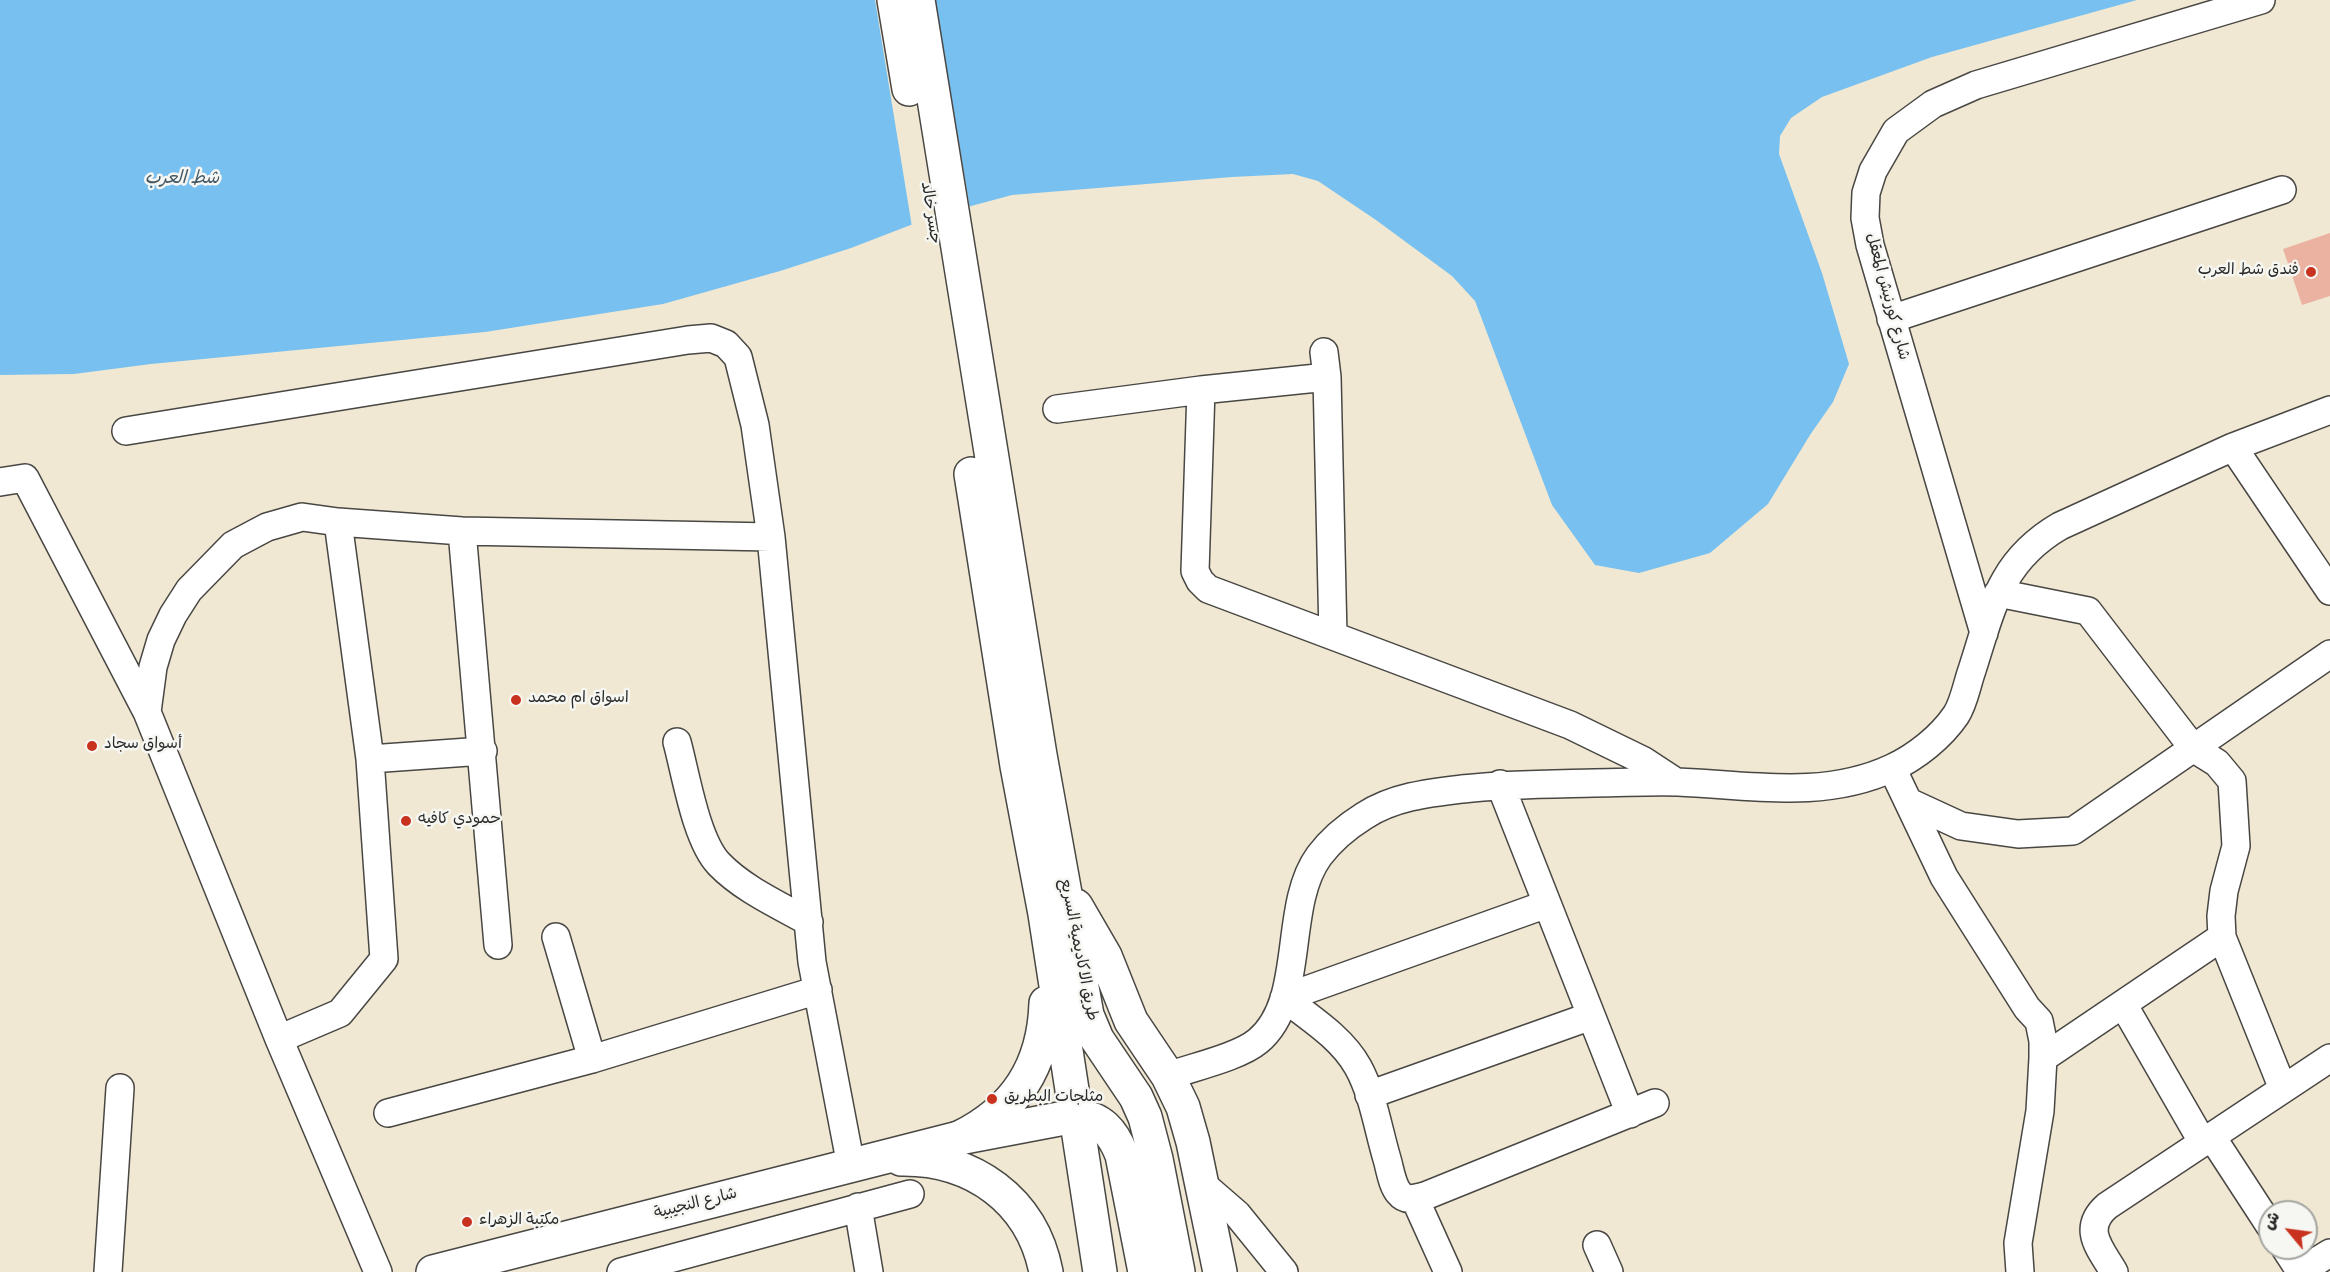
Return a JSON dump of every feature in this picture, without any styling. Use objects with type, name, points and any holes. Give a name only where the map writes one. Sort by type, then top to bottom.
[{"type":"main road","name":"جسر خالد","points":[[894,0],[975,424]]},
{"type":"main road","name":"جسر خالد","points":[[918,0],[975,424]]},
{"type":"main road","points":[[975,424],[1029,761]]},
{"type":"main road","name":"طريق الاكاديمية السريع","points":[[1029,761],[1065,890],[1087,1015],[1097,1039],[1136,1097],[1144,1117],[1156,1159],[1179,1272]]},
{"type":"main road","name":"طريق الاكاديمية السريع","points":[[1029,761],[1048,941],[1100,1272]]},
{"type":"main road","points":[[1065,890],[1101,948],[1131,1021],[1168,1076],[1189,1125],[1220,1272]]},
{"type":"main road","points":[[959,1138],[990,1120],[1003,1109],[1015,1096],[1033,1066],[1044,1032],[1048,941]]},
{"type":"main road","points":[[959,1138],[1075,1116],[1092,1118],[1102,1124],[1116,1140],[1122,1155],[1145,1272]]},
{"type":"main road","name":"شارع النجيبية","points":[[443,1271],[959,1138]]},
{"type":"main road","points":[[857,1164],[912,1159],[934,1162],[987,1181],[1007,1197],[1023,1216],[1039,1245],[1046,1272]]},
{"type":"street","name":"شارع كورنيش المعقل","points":[[1984,633],[1891,320],[1864,218],[1866,193],[1873,171],[1896,131],[1932,104],[1976,85],[2261,0]]},
{"type":"street","points":[[1891,320],[2282,190]]},
{"type":"street","points":[[126,431],[688,340],[711,338],[726,344],[738,357],[755,425],[771,537],[812,962],[857,1164]]},
{"type":"street","points":[[1057,409],[1201,390],[1325,365],[1333,636]]},
{"type":"street","points":[[1201,390],[1195,572],[1208,589],[1570,725],[1644,761],[1676,782]]},
{"type":"street","points":[[1168,1076],[1241,1051],[1256,1042],[1268,1030],[1284,998],[1298,917],[1306,885],[1318,857],[1339,835],[1366,814],[1394,801],[1423,794],[1500,784],[1676,782],[1805,789],[1858,781],[1893,768],[1918,753],[1942,732],[1958,713],[1998,593],[2014,563],[2041,537],[2060,526],[2233,447],[2330,410]]},
{"type":"street","points":[[2233,447],[2330,591]]},
{"type":"street","points":[[0,482],[25,478],[147,712],[279,1039],[378,1272]]},
{"type":"street","points":[[147,712],[153,667],[161,640],[189,590],[233,546],[267,527],[302,517],[338,522],[462,531],[771,537]]},
{"type":"street","points":[[279,1039],[340,1013],[384,959],[370,759],[338,522]]},
{"type":"street","points":[[462,531],[483,751],[498,945]]},
{"type":"street","points":[[1998,593],[2088,611],[2193,748],[2217,763],[2232,781],[2236,846],[2224,891],[2221,916],[2222,937],[2283,1089]]},
{"type":"street","points":[[1909,802],[1961,826],[2018,834],[2073,831],[2330,654]]},
{"type":"street","points":[[677,742],[708,850],[719,864],[737,879],[809,922]]},
{"type":"street","points":[[370,759],[483,751]]},
{"type":"street","points":[[1893,768],[1944,876],[2027,1008],[2039,1021],[2043,1041],[2040,1111],[2018,1243],[2020,1272]]},
{"type":"street","points":[[1500,784],[1630,1114]]},
{"type":"street","points":[[1284,998],[1547,904]]},
{"type":"street","points":[[556,937],[592,1059]]},
{"type":"street","points":[[2043,1058],[2222,937]]},
{"type":"street","points":[[388,1113],[592,1059],[818,990]]},
{"type":"street","points":[[1284,998],[1340,1043],[1359,1068],[1397,1189],[1404,1198],[1415,1198],[1655,1103]]},
{"type":"street","points":[[2123,1004],[2208,1140],[2258,1209]]},
{"type":"street","points":[[1369,1095],[1591,1016]]},
{"type":"street","points":[[2114,1272],[2094,1235],[2094,1224],[2098,1213],[2330,1058]]},
{"type":"street","points":[[108,1272],[120,1088]]},
{"type":"street","points":[[1200,1182],[1237,1214],[1284,1272]]},
{"type":"street","points":[[621,1272],[910,1194]]},
{"type":"street","points":[[1415,1198],[1448,1272]]},
{"type":"street","points":[[858,1207],[869,1272]]},
{"type":"street","points":[[1598,1245],[1609,1272]]},
{"type":"street","points":[[2300,1272],[2330,1253]]},
{"type":"water","name":"شط العرب","points":[[0,0],[2137,0],[1932,57],[1822,97],[1791,118],[1780,136],[1779,154],[1822,273],[1849,364],[1833,402],[1768,504],[1710,553],[1639,573],[1595,565],[1552,505],[1475,301],[1452,276],[1376,220],[1318,181],[1293,174],[1012,195],[934,216],[851,248],[780,271],[663,304],[485,332],[151,364],[74,374],[0,375]]},
{"type":"pier","points":[[875,0],[935,0],[970,209],[912,227]]},
{"type":"building","name":"فندق شط العرب","points":[[2330,233],[2330,296],[2302,305],[2283,249]]},
{"type":"place","name":"فندق شط العرب","points":[[2311,272]]},
{"type":"place","name":"اسواق ام محمد","points":[[516,700]]},
{"type":"place","name":"أسواق سجاد","points":[[92,746]]},
{"type":"place","name":"حمودي كافيه","points":[[406,821]]},
{"type":"place","name":"مثلجات البطريق","points":[[992,1099]]},
{"type":"place","name":"مكتبة الزهراء","points":[[467,1222]]}]
